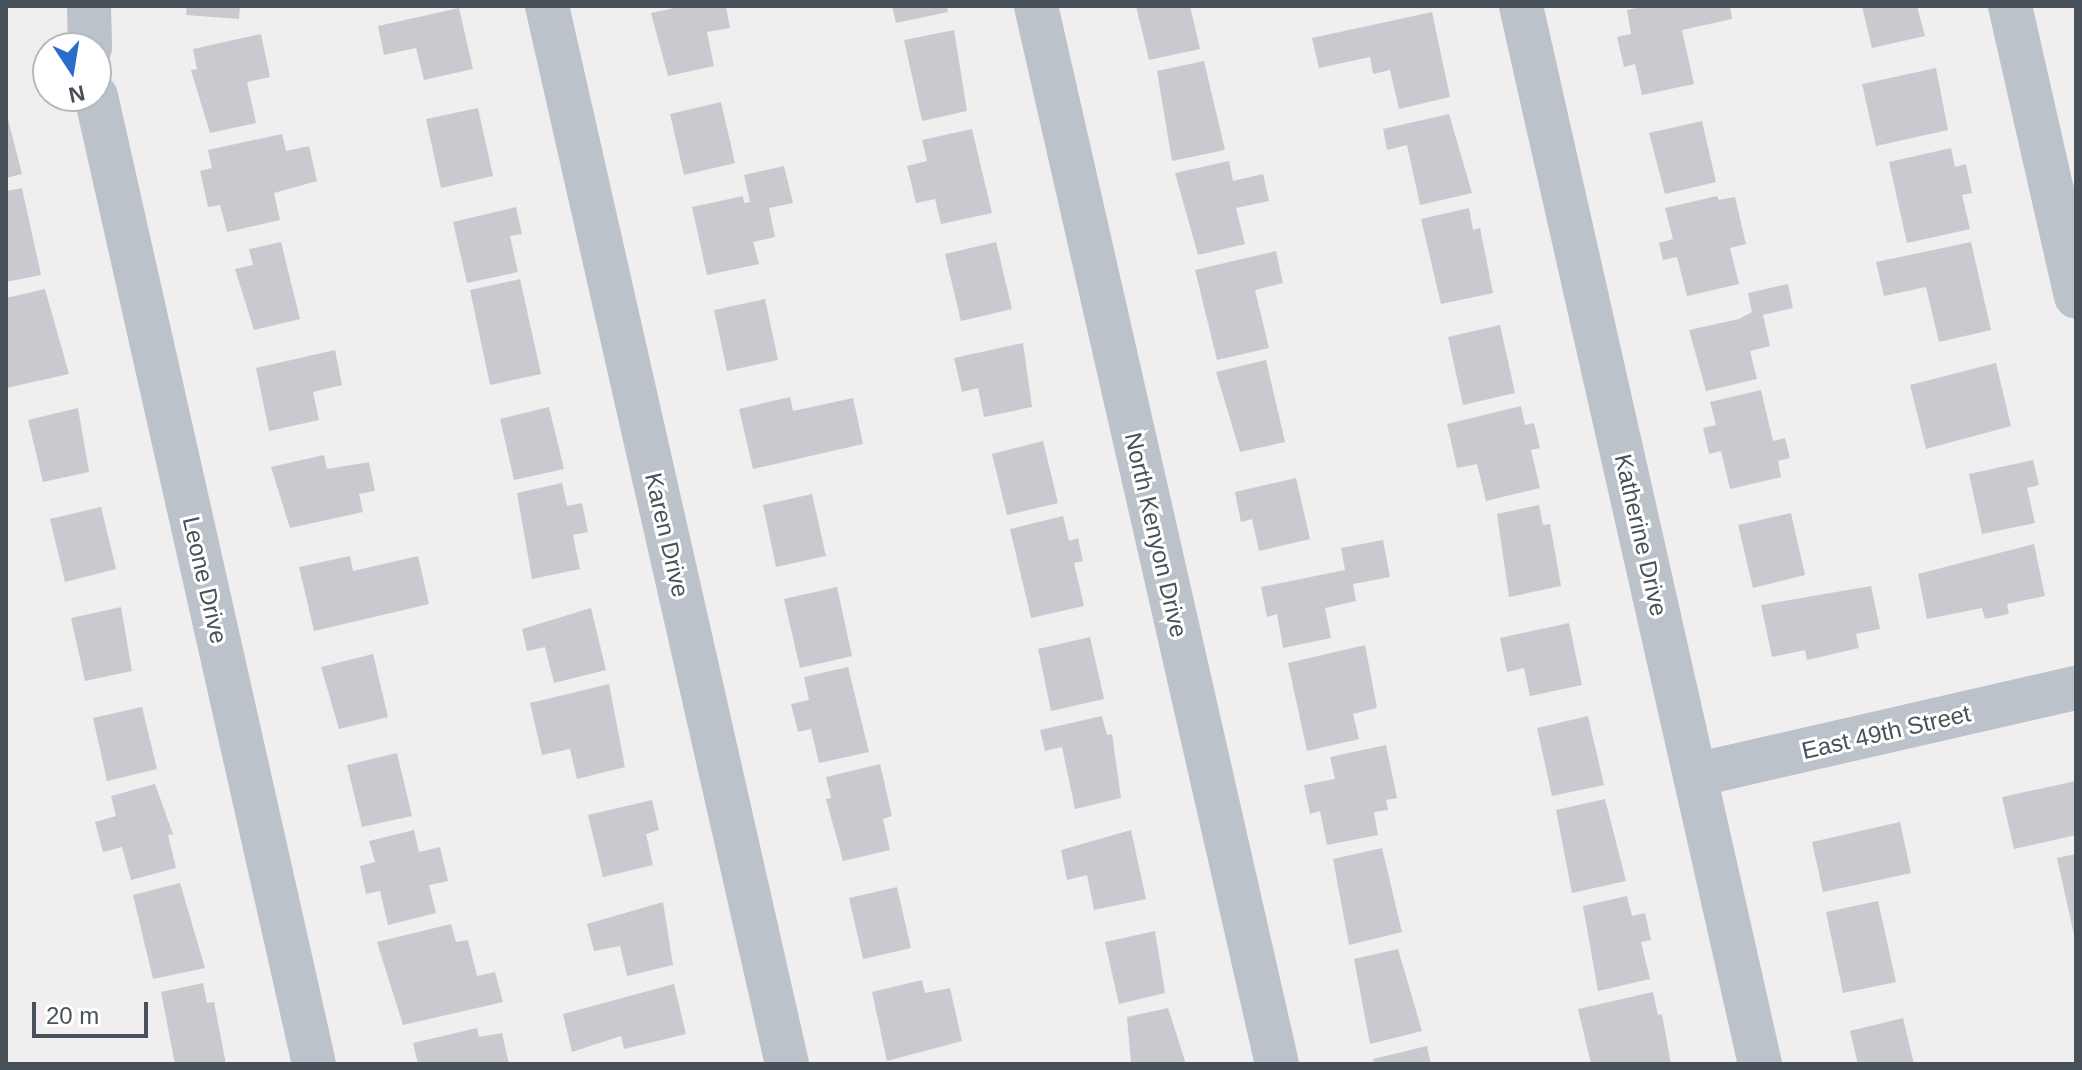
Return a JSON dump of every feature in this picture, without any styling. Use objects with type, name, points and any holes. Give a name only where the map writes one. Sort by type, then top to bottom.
[{"type":"street","points":[[89,6],[90,32]]},
{"type":"street","name":"Karen Drive","points":[[547,6],[787,1064]]},
{"type":"street","name":"North Kenyon Drive","points":[[1036,6],[1277,1064]]},
{"type":"street","name":"Katherine Drive","points":[[1521,6],[1760,1064]]},
{"type":"street","points":[[2010,6],[2076,297]]},
{"type":"street","name":"Leone Drive","points":[[100,112],[314,1064]]},
{"type":"street","name":"East 49th Street","points":[[1695,775],[2076,688]]},
{"type":"building","points":[[187,6],[240,6],[239,19],[186,15]]},
{"type":"building","points":[[684,6],[726,6],[730,28],[707,32],[714,66],[668,76],[651,13]]},
{"type":"building","points":[[892,6],[947,6],[948,12],[896,23]]},
{"type":"building","points":[[1136,6],[1190,6],[1200,49],[1149,60]]},
{"type":"building","points":[[1646,6],[1730,6],[1732,19],[1682,30],[1694,84],[1642,95],[1635,64],[1624,67],[1617,37],[1631,34],[1627,10]]},
{"type":"building","points":[[1862,6],[1917,6],[1925,36],[1872,48]]},
{"type":"building","points":[[459,8],[473,69],[424,80],[416,48],[384,55],[378,26]]},
{"type":"building","points":[[1432,12],[1450,97],[1399,109],[1390,70],[1373,74],[1370,57],[1319,68],[1312,38]]},
{"type":"building","points":[[954,30],[967,111],[922,121],[904,40]]},
{"type":"building","points":[[261,34],[270,77],[247,82],[256,123],[210,133],[191,70],[197,69],[193,49]]},
{"type":"building","points":[[1204,61],[1225,150],[1172,161],[1157,71]]},
{"type":"building","points":[[1936,68],[1948,130],[1876,146],[1862,84]]},
{"type":"building","points":[[721,102],[735,163],[684,175],[670,114]]},
{"type":"building","points":[[478,108],[493,176],[441,188],[426,119]]},
{"type":"building","points":[[6,111],[22,174],[6,178]]},
{"type":"building","points":[[1449,114],[1472,193],[1420,205],[1407,145],[1387,150],[1383,129]]},
{"type":"building","points":[[1702,121],[1716,182],[1665,194],[1649,133]]},
{"type":"building","points":[[972,129],[992,213],[941,224],[935,199],[916,203],[907,166],[927,161],[922,140]]},
{"type":"building","points":[[282,134],[286,151],[309,146],[317,181],[274,193],[280,220],[227,232],[220,205],[208,207],[200,171],[212,168],[208,150]]},
{"type":"building","points":[[1951,148],[1955,167],[1966,164],[1972,193],[1962,195],[1970,229],[1907,243],[1889,162]]},
{"type":"building","points":[[1229,161],[1233,181],[1263,174],[1269,201],[1236,208],[1245,244],[1198,255],[1175,173]]},
{"type":"building","points":[[784,166],[793,203],[769,208],[775,237],[753,242],[759,264],[707,275],[692,207],[743,196],[744,203],[750,202],[744,175]]},
{"type":"building","points":[[22,188],[41,275],[6,282],[6,191]]},
{"type":"building","points":[[1717,196],[1719,200],[1735,197],[1746,244],[1730,248],[1739,284],[1687,296],[1677,257],[1663,260],[1659,243],[1673,239],[1665,208]]},
{"type":"building","points":[[516,207],[522,234],[510,236],[518,272],[467,283],[453,222]]},
{"type":"building","points":[[1469,208],[1473,230],[1480,228],[1493,293],[1441,304],[1421,219]]},
{"type":"building","points":[[281,242],[300,319],[254,330],[235,269],[253,265],[249,249]]},
{"type":"building","points":[[996,242],[1012,309],[961,321],[945,254]]},
{"type":"building","points":[[1971,242],[1991,330],[1939,342],[1926,287],[1884,296],[1876,262]]},
{"type":"building","points":[[1276,251],[1283,283],[1255,290],[1269,348],[1217,360],[1195,270]]},
{"type":"building","points":[[520,279],[541,374],[490,385],[470,290]]},
{"type":"building","points":[[1788,284],[1793,308],[1763,315],[1770,346],[1750,351],[1757,379],[1706,391],[1689,330],[1739,319],[1752,312],[1748,293]]},
{"type":"building","points":[[45,289],[69,374],[6,388],[6,298]]},
{"type":"building","points":[[765,299],[778,360],[727,371],[714,310]]},
{"type":"building","points":[[1500,325],[1515,393],[1463,405],[1448,337]]},
{"type":"building","points":[[1023,343],[1032,407],[984,417],[978,388],[962,392],[954,358]]},
{"type":"building","points":[[335,350],[342,385],[313,392],[319,420],[269,431],[256,368]]},
{"type":"building","points":[[1266,360],[1285,442],[1240,452],[1216,372]]},
{"type":"building","points":[[1996,363],[2011,426],[1926,449],[1910,385]]},
{"type":"building","points":[[1761,390],[1773,441],[1785,438],[1790,458],[1778,461],[1781,477],[1730,489],[1721,451],[1709,454],[1703,428],[1716,425],[1710,402]]},
{"type":"building","points":[[790,397],[793,411],[853,398],[863,444],[753,469],[739,409]]},
{"type":"building","points":[[1521,406],[1525,425],[1534,423],[1540,448],[1531,450],[1540,488],[1486,501],[1477,464],[1457,468],[1447,424]]},
{"type":"building","points":[[549,407],[564,469],[514,480],[500,419]]},
{"type":"building","points":[[78,408],[89,472],[43,482],[28,420]]},
{"type":"building","points":[[1043,441],[1058,503],[1007,515],[992,454]]},
{"type":"building","points":[[324,455],[327,469],[369,462],[375,491],[359,494],[363,512],[290,528],[271,467]]},
{"type":"building","points":[[2033,460],[2039,485],[2027,488],[2035,523],[1982,534],[1969,474]]},
{"type":"building","points":[[1296,478],[1310,539],[1259,551],[1252,519],[1241,522],[1235,492]]},
{"type":"building","points":[[562,483],[567,506],[582,503],[588,532],[573,535],[580,569],[532,579],[517,493]]},
{"type":"building","points":[[812,494],[826,556],[776,567],[763,505]]},
{"type":"building","points":[[1539,505],[1543,525],[1550,524],[1561,586],[1509,597],[1497,514]]},
{"type":"building","points":[[101,507],[116,569],[65,582],[50,519]]},
{"type":"building","points":[[1791,513],[1805,575],[1753,588],[1738,525]]},
{"type":"building","points":[[1063,516],[1069,541],[1078,538],[1083,561],[1074,563],[1084,606],[1031,618],[1010,529]]},
{"type":"building","points":[[1383,540],[1390,577],[1353,584],[1356,601],[1325,608],[1331,638],[1283,648],[1277,614],[1267,617],[1261,587],[1345,570],[1341,548]]},
{"type":"building","points":[[2034,544],[2045,596],[2007,604],[2009,614],[1985,619],[1982,608],[1927,619],[1918,574]]},
{"type":"building","points":[[350,556],[353,571],[418,556],[429,604],[314,631],[299,567]]},
{"type":"building","points":[[1871,586],[1880,629],[1856,634],[1859,648],[1807,660],[1805,650],[1772,657],[1761,605]]},
{"type":"building","points":[[837,587],[852,656],[800,668],[784,599]]},
{"type":"building","points":[[121,607],[132,671],[85,681],[71,618]]},
{"type":"building","points":[[591,608],[606,670],[554,683],[545,647],[527,651],[522,629]]},
{"type":"building","points":[[1569,623],[1582,685],[1530,696],[1524,668],[1507,672],[1500,638]]},
{"type":"building","points":[[1090,637],[1104,699],[1051,711],[1038,649]]},
{"type":"building","points":[[1365,645],[1377,708],[1353,714],[1359,739],[1307,751],[1288,663]]},
{"type":"building","points":[[373,654],[388,717],[339,729],[321,667]]},
{"type":"building","points":[[848,667],[869,752],[819,763],[811,729],[798,732],[791,704],[809,700],[804,677]]},
{"type":"building","points":[[609,684],[625,767],[577,779],[570,749],[542,755],[530,703]]},
{"type":"building","points":[[142,707],[157,769],[107,781],[93,718]]},
{"type":"building","points":[[1102,716],[1107,735],[1112,734],[1121,798],[1075,809],[1062,747],[1045,751],[1040,730]]},
{"type":"building","points":[[1588,716],[1604,785],[1552,796],[1537,728]]},
{"type":"building","points":[[1386,745],[1397,798],[1386,800],[1388,810],[1374,812],[1378,835],[1327,845],[1320,811],[1310,814],[1304,785],[1335,779],[1330,757]]},
{"type":"building","points":[[397,753],[412,816],[362,827],[347,765]]},
{"type":"building","points":[[880,764],[892,816],[883,819],[890,850],[843,861],[826,799],[831,798],[826,777]]},
{"type":"building","points":[[2076,781],[2076,835],[2014,849],[2002,797]]},
{"type":"building","points":[[155,784],[173,834],[168,835],[176,868],[131,880],[122,847],[103,852],[95,822],[116,816],[111,796]]},
{"type":"building","points":[[1605,799],[1626,881],[1572,893],[1556,810]]},
{"type":"building","points":[[652,800],[659,830],[646,834],[653,865],[603,877],[588,815]]},
{"type":"building","points":[[1900,822],[1911,873],[1823,892],[1812,842]]},
{"type":"building","points":[[414,830],[419,852],[440,847],[448,881],[429,885],[436,913],[388,925],[380,891],[366,894],[360,866],[375,862],[369,841]]},
{"type":"building","points":[[1131,830],[1146,899],[1094,910],[1087,875],[1067,880],[1061,850]]},
{"type":"building","points":[[1382,848],[1402,932],[1349,945],[1333,859]]},
{"type":"building","points":[[2076,854],[2076,938],[2075,939],[2057,858]]},
{"type":"building","points":[[180,883],[205,968],[153,979],[133,895]]},
{"type":"building","points":[[897,887],[911,948],[863,959],[849,898]]},
{"type":"building","points":[[1627,896],[1632,916],[1645,913],[1651,940],[1641,942],[1650,979],[1598,991],[1583,906]]},
{"type":"building","points":[[1878,901],[1896,982],[1843,993],[1826,912]]},
{"type":"building","points":[[663,902],[673,965],[627,976],[620,946],[594,951],[587,924]]},
{"type":"building","points":[[451,924],[456,942],[468,940],[477,976],[495,972],[503,1002],[403,1025],[377,942]]},
{"type":"building","points":[[1155,931],[1165,993],[1119,1004],[1105,942]]},
{"type":"building","points":[[1398,949],[1422,1031],[1370,1044],[1354,959]]},
{"type":"building","points":[[922,980],[925,993],[950,988],[962,1041],[887,1061],[872,992]]},
{"type":"building","points":[[203,983],[207,1003],[214,1002],[226,1064],[175,1064],[161,992]]},
{"type":"building","points":[[674,984],[686,1034],[624,1049],[621,1036],[572,1052],[563,1014]]},
{"type":"building","points":[[1653,992],[1658,1015],[1662,1014],[1671,1064],[1591,1064],[1578,1009]]},
{"type":"building","points":[[1168,1008],[1186,1064],[1131,1064],[1127,1017]]},
{"type":"building","points":[[1903,1018],[1914,1064],[1858,1064],[1850,1031]]},
{"type":"building","points":[[477,1028],[479,1037],[502,1033],[509,1064],[418,1064],[413,1043]]},
{"type":"building","points":[[1427,1046],[1431,1064],[1375,1064],[1373,1059]]}]
